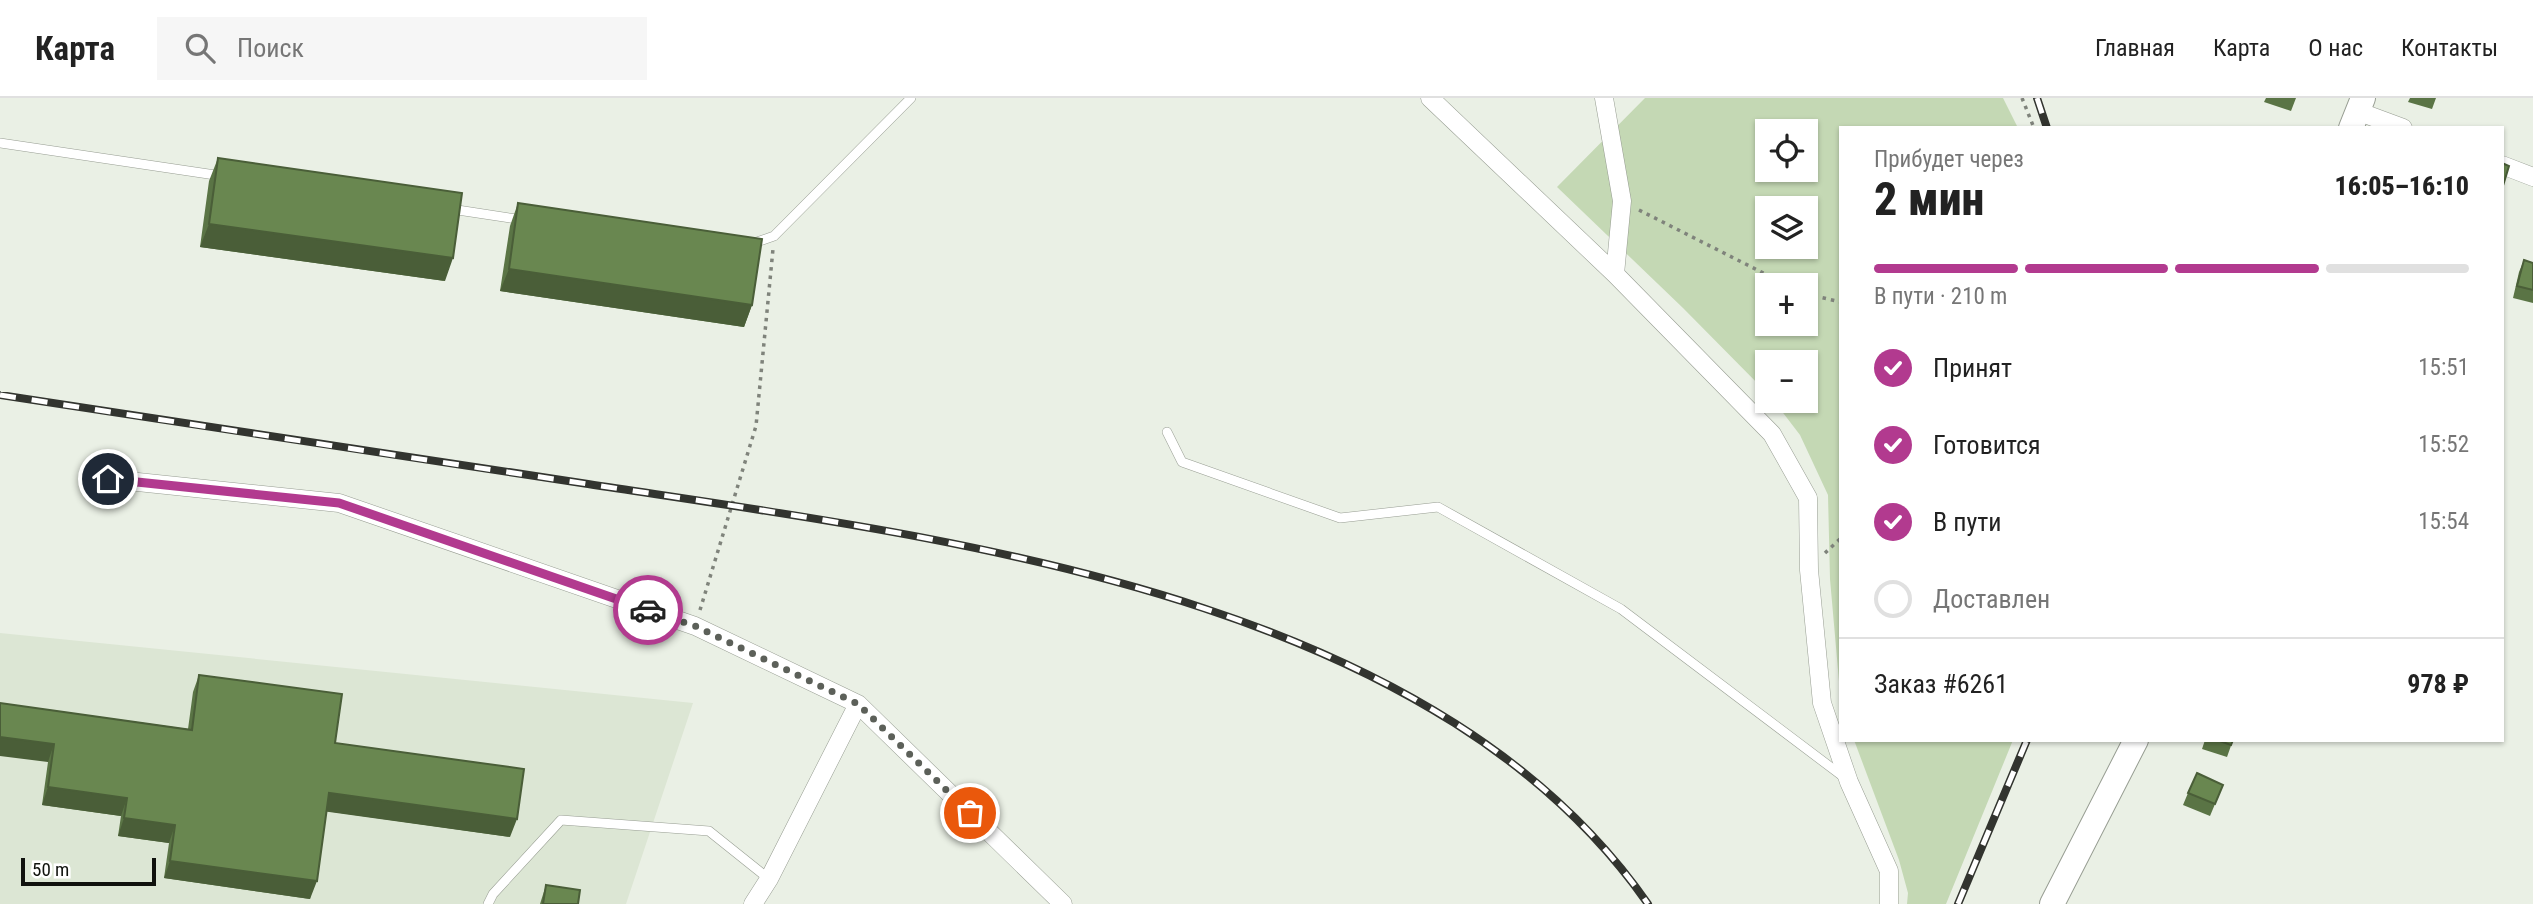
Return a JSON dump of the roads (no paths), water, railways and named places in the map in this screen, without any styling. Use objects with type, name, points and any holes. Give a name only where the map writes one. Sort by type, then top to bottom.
[{"type":"main road","points":[[2052,904],[2135,742]]},
{"type":"street","points":[[1430,98],[1615,274],[1772,434],[1808,498],[1809,570],[1822,702],[1849,782],[1889,871],[1889,904]]},
{"type":"street","points":[[1604,98],[1622,201],[1615,274]]},
{"type":"street","points":[[2357,112],[2397,126]]},
{"type":"street","points":[[2504,166],[2533,177]]},
{"type":"street","points":[[108,479],[339,503],[695,626],[858,704],[1063,904]]},
{"type":"street","points":[[752,904],[769,879],[858,704]]},
{"type":"lane","points":[[742,247],[774,236],[911,98]]},
{"type":"lane","points":[[0,143],[235,177]]},
{"type":"lane","points":[[442,208],[538,222]]},
{"type":"lane","points":[[1167,432],[1182,462],[1340,518],[1438,507],[1621,608],[1849,782]]},
{"type":"lane","points":[[488,904],[493,894],[561,820],[709,831],[769,879]]},
{"type":"railway","points":[[2037,98],[2046,126]]},
{"type":"railway","points":[[0,395],[870,528],[1019,558],[1167,596],[1309,648],[1439,714],[1554,798],[1648,904]]},
{"type":"railway","points":[[1958,904],[2026,742]]}]
